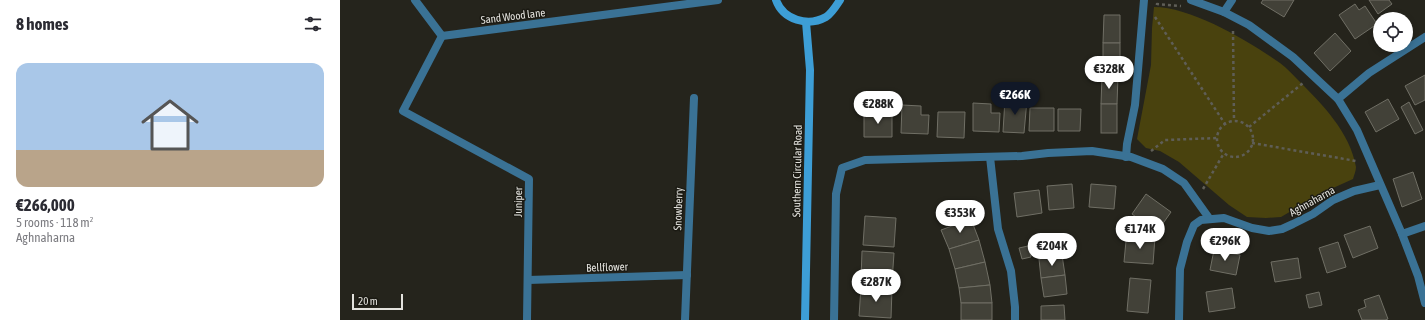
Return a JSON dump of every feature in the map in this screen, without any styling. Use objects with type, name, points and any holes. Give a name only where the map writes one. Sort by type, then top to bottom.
[{"type":"main road","points":[[776,0],[777,4],[785,13],[795,19],[806,22],[827,16],[840,0]]},
{"type":"main road","name":"Southern Circular Road","points":[[805,320],[810,70],[806,22]]},
{"type":"street","points":[[415,0],[442,36]]},
{"type":"street","name":"Sand Wood lane","points":[[442,36],[718,0]]},
{"type":"street","points":[[1132,158],[1127,144],[1135,105],[1144,0]]},
{"type":"street","points":[[1191,0],[1224,12],[1249,25],[1294,57],[1338,100],[1357,130],[1402,234],[1418,276],[1425,303]]},
{"type":"street","points":[[1224,12],[1232,0]]},
{"type":"street","name":"Juniper","points":[[442,36],[403,111],[529,179],[527,320]]},
{"type":"street","points":[[1338,100],[1369,73],[1425,36]]},
{"type":"street","name":"Snowberry","points":[[685,320],[694,98]]},
{"type":"street","points":[[834,320],[836,194],[842,168],[865,160],[1022,156],[1092,151],[1132,158],[1163,168],[1184,183],[1209,218],[1201,220],[1194,225],[1187,242],[1180,269],[1179,320]]},
{"type":"street","points":[[990,157],[998,229],[1011,271],[1016,307],[1015,320]]},
{"type":"street","name":"Aghnaharna","points":[[1209,218],[1224,218],[1252,228],[1269,231],[1300,221],[1333,200],[1354,192],[1380,185]]},
{"type":"street","points":[[1402,234],[1425,226]]},
{"type":"street","name":"Bellflower","points":[[528,280],[687,275]]},
{"type":"path","points":[[1154,8],[1158,4],[1178,5],[1184,7]]},
{"type":"path","points":[[1152,12],[1160,22],[1225,124]]},
{"type":"path","points":[[1233,25],[1234,121]]},
{"type":"path","points":[[1249,127],[1313,75]]},
{"type":"path","points":[[1234,121],[1242,122],[1249,127],[1252,135],[1252,143],[1248,151],[1241,156],[1232,156],[1224,153],[1219,147],[1217,138],[1219,130],[1225,124],[1234,121]]},
{"type":"path","points":[[1132,158],[1165,140],[1217,138]]},
{"type":"path","points":[[1252,143],[1371,163]]},
{"type":"path","points":[[1197,200],[1224,153]]},
{"type":"shaded area","points":[[1154,7],[1186,13],[1203,19],[1253,45],[1285,67],[1334,119],[1341,130],[1353,154],[1356,167],[1353,179],[1322,193],[1281,217],[1247,217],[1229,205],[1179,162],[1160,151],[1146,148],[1137,139],[1151,65]]},
{"type":"building","points":[[1263,0],[1294,0],[1284,17],[1261,3]]},
{"type":"building","points":[[1369,0],[1389,0],[1392,4],[1381,12],[1377,12]]},
{"type":"building","points":[[1355,4],[1359,10],[1365,6],[1373,18],[1373,27],[1355,39],[1339,15]]},
{"type":"building","points":[[1104,15],[1120,15],[1120,43],[1103,43]]},
{"type":"building","points":[[1335,33],[1351,51],[1330,71],[1314,53]]},
{"type":"building","points":[[1103,43],[1120,43],[1120,71],[1103,71]]},
{"type":"building","points":[[1102,75],[1118,76],[1117,104],[1101,104]]},
{"type":"building","points":[[1425,75],[1425,100],[1415,105],[1405,86]]},
{"type":"building","points":[[1005,99],[1027,100],[1024,133],[1003,132]]},
{"type":"building","points":[[1388,99],[1399,119],[1376,132],[1365,112]]},
{"type":"building","points":[[1409,102],[1423,130],[1415,134],[1401,107]]},
{"type":"building","points":[[973,103],[991,104],[991,113],[1000,113],[999,132],[973,131]]},
{"type":"building","points":[[1101,104],[1117,104],[1117,133],[1101,133]]},
{"type":"building","points":[[902,105],[921,106],[921,115],[929,115],[928,134],[901,133]]},
{"type":"building","points":[[1030,108],[1054,108],[1054,131],[1029,131]]},
{"type":"building","points":[[1058,109],[1081,109],[1080,131],[1058,131]]},
{"type":"building","points":[[864,112],[892,113],[892,137],[864,137]]},
{"type":"building","points":[[938,112],[965,112],[964,138],[937,137]]},
{"type":"building","points":[[1413,172],[1422,199],[1402,207],[1393,179]]},
{"type":"building","points":[[1072,184],[1074,208],[1049,210],[1047,186]]},
{"type":"building","points":[[1091,184],[1116,186],[1114,209],[1089,207]]},
{"type":"building","points":[[1039,190],[1042,213],[1017,217],[1014,193]]},
{"type":"building","points":[[1146,194],[1171,212],[1157,232],[1132,214]]},
{"type":"building","points":[[865,216],[896,218],[894,247],[863,245]]},
{"type":"building","points":[[971,219],[979,240],[949,249],[941,230]]},
{"type":"building","points":[[1370,226],[1378,248],[1353,258],[1344,235]]},
{"type":"building","points":[[1137,235],[1155,237],[1153,264],[1124,262],[1126,241],[1136,242]]},
{"type":"building","points":[[979,240],[985,262],[955,269],[949,249]]},
{"type":"building","points":[[1338,242],[1346,267],[1327,273],[1319,248]]},
{"type":"building","points":[[1028,246],[1031,257],[1022,259],[1019,248]]},
{"type":"building","points":[[1214,250],[1240,255],[1236,275],[1210,270]]},
{"type":"building","points":[[862,251],[894,253],[892,282],[861,280]]},
{"type":"building","points":[[1062,255],[1065,275],[1041,278],[1039,259]]},
{"type":"building","points":[[1298,258],[1301,278],[1275,282],[1271,262]]},
{"type":"building","points":[[985,262],[990,285],[959,288],[955,269]]},
{"type":"building","points":[[1065,275],[1067,294],[1044,297],[1041,278]]},
{"type":"building","points":[[1130,278],[1151,280],[1148,313],[1127,311]]},
{"type":"building","points":[[990,285],[992,303],[961,303],[959,288]]},
{"type":"building","points":[[861,287],[892,289],[891,318],[859,316]]},
{"type":"building","points":[[1232,288],[1235,308],[1209,312],[1206,292]]},
{"type":"building","points":[[1319,292],[1322,305],[1309,308],[1306,295]]},
{"type":"building","points":[[1379,295],[1388,319],[1362,320],[1358,310],[1366,307],[1364,300]]},
{"type":"building","points":[[961,303],[992,303],[992,320],[961,320]]},
{"type":"building","points":[[1064,305],[1065,320],[1041,320],[1041,306]]}]
